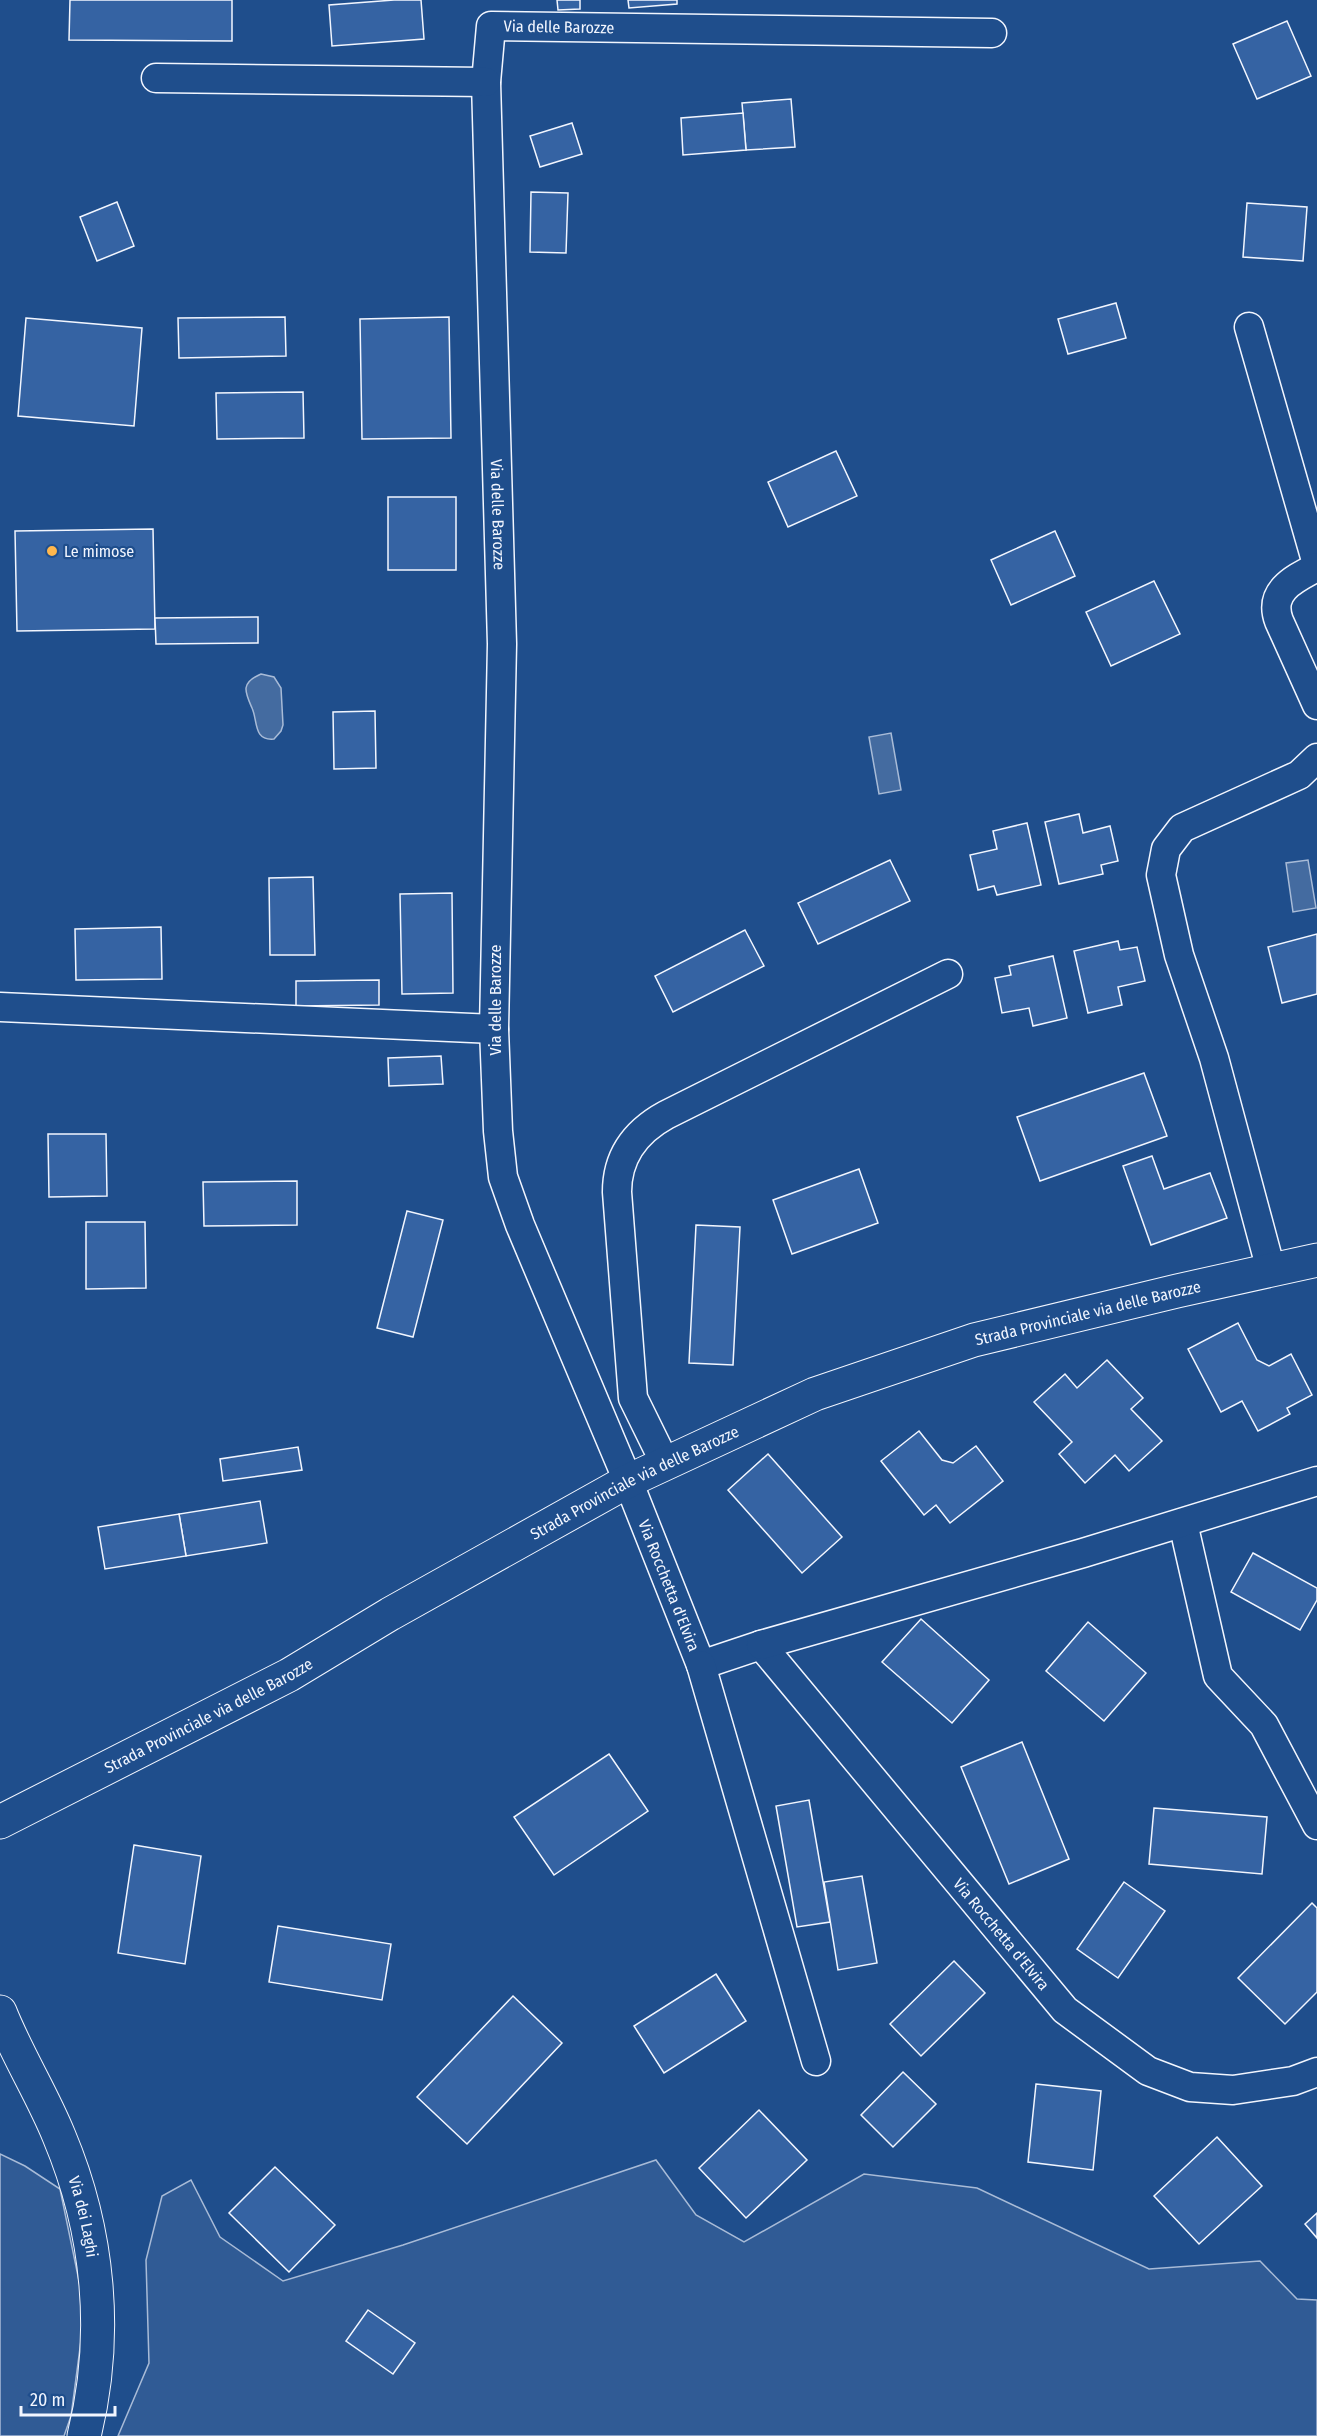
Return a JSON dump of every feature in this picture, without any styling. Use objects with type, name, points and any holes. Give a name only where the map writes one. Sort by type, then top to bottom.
[{"type":"main road","name":"Strada Provinciale via delle Barozze","points":[[0,1822],[289,1675],[390,1614],[628,1481],[815,1395],[974,1340],[1317,1260]]},
{"type":"main road","name":"Via dei Laghi","points":[[0,2012],[60,2137],[89,2234],[96,2279],[99,2327],[94,2390],[84,2436]]},
{"type":"street","name":"Via delle Barozze","points":[[628,1481],[525,1236],[503,1177],[498,1131],[494,1029],[502,644],[486,82],[491,26],[992,33]]},
{"type":"street","points":[[156,78],[486,82]]},
{"type":"street","points":[[1249,327],[1317,565],[1285,586],[1276,600],[1279,621],[1317,705]]},
{"type":"street","points":[[1271,1270],[1214,1058],[1179,955],[1161,875],[1166,849],[1182,828],[1299,775],[1317,758]]},
{"type":"street","points":[[665,1463],[633,1398],[616,1192],[618,1172],[628,1148],[645,1128],[666,1115],[948,974]]},
{"type":"street","points":[[0,1007],[494,1029]]},
{"type":"street","name":"Via Rocchetta d'Elvira","points":[[628,1481],[701,1665],[761,1645],[1183,1523],[1317,1481]]},
{"type":"street","points":[[1183,1523],[1218,1676],[1264,1725],[1317,1825]]},
{"type":"street","name":"Via Rocchetta d'Elvira","points":[[761,1645],[1065,2010],[1148,2071],[1190,2087],[1233,2090],[1293,2081],[1317,2072]]},
{"type":"street","points":[[701,1665],[816,2061]]},
{"type":"shaded area","points":[[261,674],[274,677],[281,688],[283,725],[274,739],[267,739],[259,733],[246,693],[247,684]]},
{"type":"shaded area","points":[[891,733],[901,790],[879,794],[869,737]]},
{"type":"shaded area","points":[[1308,860],[1316,908],[1293,912],[1286,863]]},
{"type":"shaded area","points":[[0,2154],[25,2166],[60,2189],[85,2310],[71,2416],[64,2436],[0,2436]]},
{"type":"shaded area","points":[[656,2160],[696,2215],[744,2242],[864,2174],[977,2188],[1149,2269],[1260,2261],[1297,2299],[1317,2300],[1317,2436],[118,2436],[149,2363],[146,2260],[162,2196],[191,2180],[220,2237],[283,2281],[403,2245]]},
{"type":"building","points":[[70,0],[232,0],[232,41],[69,40]]},
{"type":"building","points":[[421,0],[424,39],[332,46],[329,5]]},
{"type":"building","points":[[557,0],[580,0],[580,9],[558,10]]},
{"type":"building","points":[[628,0],[677,0],[677,4],[629,8]]},
{"type":"building","points":[[1287,21],[1311,76],[1257,99],[1233,44]]},
{"type":"building","points":[[791,99],[795,147],[746,150],[742,103]]},
{"type":"building","points":[[743,113],[746,150],[683,155],[681,118]]},
{"type":"building","points":[[572,123],[582,154],[540,167],[530,136]]},
{"type":"building","points":[[531,192],[568,193],[566,253],[530,252]]},
{"type":"building","points":[[117,202],[134,246],[97,261],[80,217]]},
{"type":"building","points":[[1247,203],[1307,207],[1303,261],[1243,257]]},
{"type":"building","points":[[1116,303],[1126,338],[1068,354],[1058,319]]},
{"type":"building","points":[[285,317],[286,356],[179,358],[178,318]]},
{"type":"building","points":[[449,317],[451,438],[362,439],[360,319]]},
{"type":"building","points":[[26,318],[142,328],[134,426],[18,416]]},
{"type":"building","points":[[303,392],[304,438],[217,439],[216,393]]},
{"type":"building","points":[[836,451],[857,496],[788,527],[768,482]]},
{"type":"building","points":[[388,497],[456,497],[456,570],[388,570]]},
{"type":"building","points":[[153,529],[155,629],[17,631],[15,531]]},
{"type":"building","points":[[1055,531],[1075,576],[1011,605],[991,560]]},
{"type":"building","points":[[1154,581],[1180,634],[1111,666],[1086,612]]},
{"type":"building","points":[[258,617],[258,643],[156,644],[155,618]]},
{"type":"building","points":[[375,711],[376,768],[334,769],[333,712]]},
{"type":"building","points":[[1079,814],[1083,833],[1110,826],[1118,861],[1101,865],[1103,874],[1059,884],[1045,822]]},
{"type":"building","points":[[1027,823],[1041,885],[997,895],[994,886],[978,890],[970,855],[997,849],[993,831]]},
{"type":"building","points":[[890,860],[910,901],[818,944],[798,903]]},
{"type":"building","points":[[313,877],[315,955],[270,955],[269,878]]},
{"type":"building","points":[[452,893],[453,993],[402,994],[400,894]]},
{"type":"building","points":[[161,927],[162,979],[76,980],[75,929]]},
{"type":"building","points":[[745,930],[764,966],[673,1012],[655,976]]},
{"type":"building","points":[[1317,934],[1317,994],[1282,1003],[1268,947]]},
{"type":"building","points":[[1118,941],[1120,950],[1137,947],[1145,981],[1118,987],[1122,1005],[1088,1013],[1074,951]]},
{"type":"building","points":[[1053,956],[1067,1018],[1033,1026],[1029,1008],[1002,1013],[995,978],[1011,975],[1009,966]]},
{"type":"building","points":[[379,980],[379,1005],[296,1006],[296,981]]},
{"type":"building","points":[[441,1056],[443,1084],[389,1086],[388,1058]]},
{"type":"building","points":[[1144,1073],[1167,1136],[1040,1181],[1017,1117]]},
{"type":"building","points":[[48,1134],[106,1134],[107,1196],[49,1197]]},
{"type":"building","points":[[1152,1156],[1164,1189],[1210,1173],[1227,1218],[1151,1245],[1123,1166]]},
{"type":"building","points":[[859,1169],[878,1223],[792,1254],[773,1200]]},
{"type":"building","points":[[297,1181],[297,1225],[204,1226],[203,1182]]},
{"type":"building","points":[[407,1211],[443,1220],[413,1337],[377,1328]]},
{"type":"building","points":[[86,1222],[145,1222],[146,1288],[86,1289]]},
{"type":"building","points":[[696,1225],[740,1227],[733,1365],[689,1363]]},
{"type":"building","points":[[1238,1323],[1257,1360],[1269,1366],[1291,1354],[1312,1395],[1287,1408],[1290,1414],[1258,1431],[1242,1401],[1221,1412],[1188,1349]]},
{"type":"building","points":[[1107,1360],[1143,1398],[1131,1409],[1162,1441],[1129,1471],[1115,1455],[1085,1483],[1059,1454],[1072,1442],[1034,1402],[1065,1374],[1077,1388]]},
{"type":"building","points":[[919,1431],[942,1460],[953,1463],[976,1446],[1003,1481],[950,1523],[936,1505],[924,1515],[881,1461]]},
{"type":"building","points":[[298,1447],[302,1470],[223,1481],[220,1459]]},
{"type":"building","points":[[768,1454],[842,1537],[802,1573],[728,1490]]},
{"type":"building","points":[[260,1501],[267,1543],[186,1556],[179,1514]]},
{"type":"building","points":[[179,1514],[186,1556],[105,1569],[98,1527]]},
{"type":"building","points":[[1253,1553],[1317,1588],[1317,1600],[1300,1630],[1231,1592]]},
{"type":"building","points":[[921,1619],[989,1680],[952,1723],[882,1662]]},
{"type":"building","points":[[1088,1622],[1146,1673],[1104,1721],[1046,1671]]},
{"type":"building","points":[[1022,1742],[1069,1859],[1009,1884],[961,1767]]},
{"type":"building","points":[[609,1754],[648,1811],[554,1875],[514,1817]]},
{"type":"building","points":[[809,1800],[830,1922],[797,1927],[776,1806]]},
{"type":"building","points":[[1154,1808],[1267,1817],[1262,1874],[1149,1864]]},
{"type":"building","points":[[134,1845],[201,1856],[185,1964],[118,1953]]},
{"type":"building","points":[[862,1876],[877,1963],[838,1970],[824,1882]]},
{"type":"building","points":[[1124,1882],[1165,1911],[1118,1978],[1077,1949]]},
{"type":"building","points":[[1312,1903],[1317,1908],[1317,1992],[1285,2024],[1238,1978]]},
{"type":"building","points":[[278,1926],[391,1944],[382,2000],[269,1982]]},
{"type":"building","points":[[954,1961],[985,1993],[921,2056],[890,2024]]},
{"type":"building","points":[[716,1974],[746,2021],[664,2073],[634,2026]]},
{"type":"building","points":[[513,1996],[562,2043],[467,2144],[417,2097]]},
{"type":"building","points":[[903,2072],[936,2104],[893,2147],[861,2115]]},
{"type":"building","points":[[1036,2084],[1101,2091],[1093,2170],[1028,2162]]},
{"type":"building","points":[[759,2110],[807,2160],[746,2218],[699,2168]]},
{"type":"building","points":[[1217,2137],[1262,2186],[1199,2244],[1154,2196]]},
{"type":"building","points":[[275,2167],[335,2225],[289,2272],[229,2213]]},
{"type":"building","points":[[1317,2213],[1317,2238],[1305,2224]]},
{"type":"building","points":[[368,2310],[415,2343],[393,2374],[346,2341]]},
{"type":"place","name":"Le mimose","points":[[52,551]]}]
